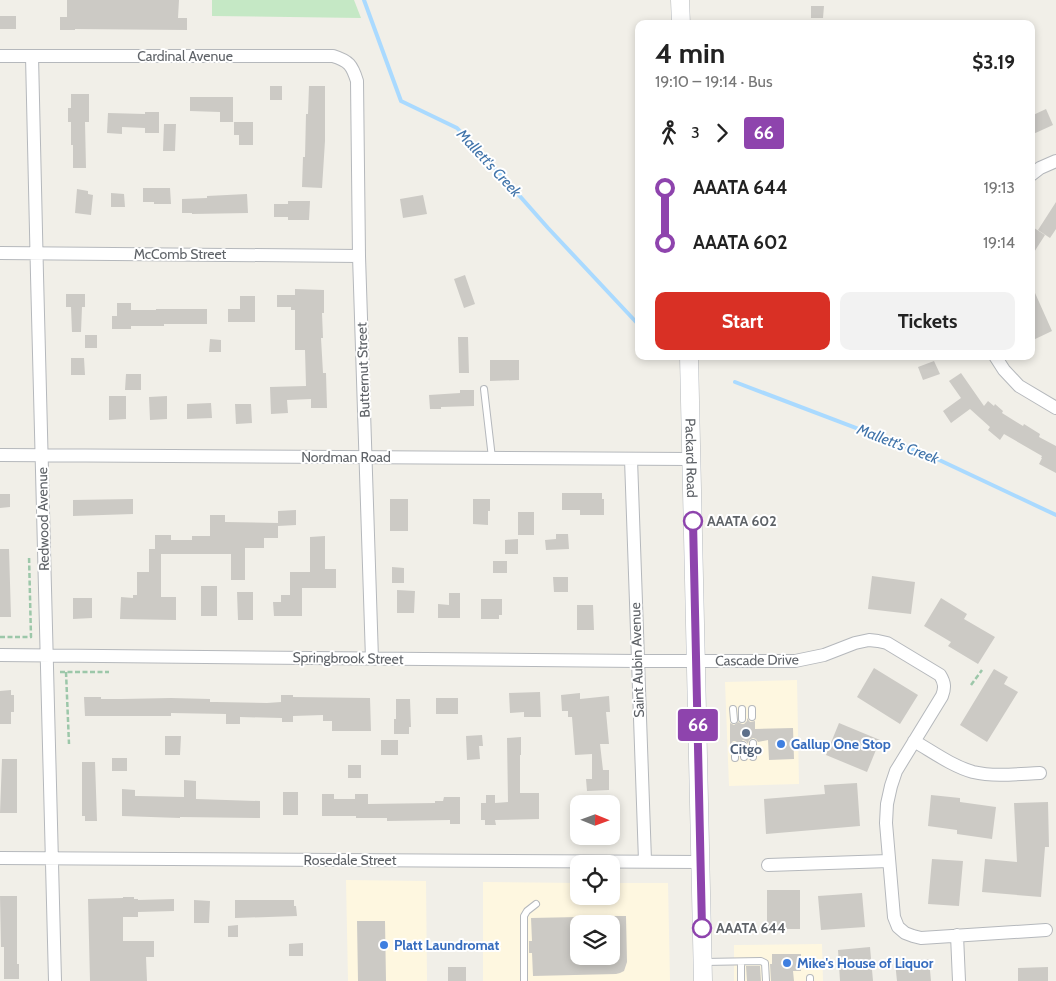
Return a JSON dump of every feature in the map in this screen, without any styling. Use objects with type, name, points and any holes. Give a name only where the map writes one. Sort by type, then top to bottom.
[{"type":"main road","points":[[680,0],[681,20]]},
{"type":"main road","name":"Packard Road","points":[[689,360],[703,981]]},
{"type":"street","name":"Cardinal Avenue","points":[[0,56],[333,56],[345,60],[353,68],[357,80]]},
{"type":"street","name":"Redwood Avenue","points":[[32,56],[55,981]]},
{"type":"street","name":"Butternut Street","points":[[357,80],[359,256],[372,659]]},
{"type":"street","points":[[1035,172],[1056,161]]},
{"type":"street","name":"McComb Street","points":[[0,254],[359,256]]},
{"type":"street","points":[[998,360],[1019,386],[1056,408]]},
{"type":"street","name":"Nordman Road","points":[[0,455],[691,459]]},
{"type":"street","name":"Saint Aubin Avenue","points":[[631,459],[645,862]]},
{"type":"street","name":"Cascade Drive","points":[[696,661],[795,661],[824,655],[855,643],[869,640],[887,643],[940,675],[944,681],[945,688],[942,696],[896,771],[887,804],[886,823],[894,917],[898,927],[905,933],[921,938],[1046,930]]},
{"type":"street","name":"Springbrook Street","points":[[0,655],[696,661]]},
{"type":"street","points":[[914,741],[950,762],[973,772],[997,774],[1040,773]]},
{"type":"street","name":"Rosedale Street","points":[[0,858],[701,862]]},
{"type":"street","points":[[768,865],[889,861]]},
{"type":"street","points":[[957,935],[959,981]]},
{"type":"lane","points":[[484,389],[492,458]]},
{"type":"lane","points":[[733,709],[734,720]]},
{"type":"lane","points":[[742,709],[742,719]]},
{"type":"lane","points":[[752,709],[752,717]]},
{"type":"lane","points":[[753,743],[753,757]]},
{"type":"lane","points":[[743,745],[744,757]]},
{"type":"lane","points":[[735,746],[735,758]]},
{"type":"lane","points":[[524,981],[524,916],[536,904]]},
{"type":"lane","points":[[703,962],[763,962],[765,963],[766,981],[762,981]]},
{"type":"lane","points":[[741,962],[741,981]]},
{"type":"path","points":[[0,637],[31,637],[29,556]]},
{"type":"path","points":[[66,655],[69,744]]},
{"type":"path","points":[[971,685],[982,670]]},
{"type":"path","points":[[722,931],[729,931]]},
{"type":"shaded area","points":[[797,680],[799,784],[729,786],[725,682]]},
{"type":"shaded area","points":[[346,880],[426,881],[427,981],[348,981]]},
{"type":"shaded area","points":[[483,882],[570,883],[570,905],[620,905],[620,883],[668,883],[670,981],[483,981]]},
{"type":"shaded area","points":[[822,944],[823,981],[734,981],[734,945]]},
{"type":"green space","points":[[212,0],[354,0],[361,18],[212,16]]},
{"type":"building","points":[[67,0],[179,0],[178,18],[187,18],[187,30],[60,30],[60,17],[67,17]]},
{"type":"building","points":[[811,6],[824,6],[823,18],[811,18]]},
{"type":"building","points":[[0,16],[16,16],[16,29],[0,29]]},
{"type":"building","points":[[270,86],[282,86],[282,100],[270,100]]},
{"type":"building","points":[[309,86],[325,86],[325,141],[322,188],[302,187]]},
{"type":"building","points":[[71,94],[89,94],[89,122],[85,122],[86,168],[73,168],[71,122],[68,122]]},
{"type":"building","points":[[190,97],[233,97],[233,122],[220,122],[220,112],[190,111]]},
{"type":"building","points":[[1046,109],[1053,125],[1035,133],[1035,114]]},
{"type":"building","points":[[145,112],[159,112],[159,133],[145,133],[145,128],[122,127],[122,134],[107,133],[108,113],[145,114]]},
{"type":"building","points":[[234,122],[253,122],[253,145],[239,145],[239,135],[234,135]]},
{"type":"building","points":[[164,124],[176,124],[175,151],[163,151]]},
{"type":"building","points":[[143,188],[170,188],[171,204],[143,202]]},
{"type":"building","points":[[77,189],[88,191],[88,194],[93,195],[91,215],[75,213]]},
{"type":"building","points":[[111,193],[124,194],[125,207],[111,207]]},
{"type":"building","points":[[247,194],[248,213],[182,213],[182,199]]},
{"type":"building","points":[[423,195],[427,214],[403,218],[400,199]]},
{"type":"building","points":[[288,201],[310,201],[309,220],[288,220],[288,217],[274,217],[274,204],[288,204]]},
{"type":"building","points":[[1056,202],[1056,229],[1050,238],[1038,230]]},
{"type":"building","points":[[1035,229],[1045,235],[1035,251]]},
{"type":"building","points":[[465,275],[475,304],[464,308],[454,279]]},
{"type":"building","points":[[295,289],[324,290],[324,313],[322,313],[323,338],[321,338],[323,373],[326,373],[327,408],[311,408],[311,399],[287,400],[288,413],[271,414],[270,387],[306,386],[305,350],[295,350],[295,310],[291,310],[291,307],[277,307],[277,295],[295,295]]},
{"type":"building","points":[[1035,293],[1052,331],[1035,339]]},
{"type":"building","points":[[66,294],[85,294],[85,307],[82,307],[81,332],[72,332],[71,307],[66,307]]},
{"type":"building","points":[[240,296],[255,296],[255,322],[228,322],[228,309],[240,309]]},
{"type":"building","points":[[117,303],[131,303],[131,310],[207,309],[207,324],[164,324],[164,326],[131,326],[131,329],[112,329],[112,316],[117,316]]},
{"type":"building","points":[[85,335],[97,335],[97,348],[85,348]]},
{"type":"building","points":[[458,337],[468,337],[469,373],[459,373]]},
{"type":"building","points":[[210,339],[221,340],[221,352],[209,352]]},
{"type":"building","points":[[71,358],[84,358],[85,375],[71,375]]},
{"type":"building","points":[[490,360],[519,360],[519,380],[490,381]]},
{"type":"building","points":[[934,361],[940,374],[923,380],[918,367]]},
{"type":"building","points":[[961,373],[984,406],[988,401],[994,406],[995,404],[1003,411],[1002,413],[1023,426],[1024,424],[1040,434],[1039,437],[1056,446],[1056,473],[1039,464],[1042,456],[1004,434],[1000,440],[988,430],[990,427],[970,409],[951,423],[943,411],[961,398],[949,381]]},
{"type":"building","points":[[126,374],[141,374],[141,390],[125,390]]},
{"type":"building","points":[[460,390],[474,390],[474,406],[430,409],[429,395],[460,393]]},
{"type":"building","points":[[109,396],[126,396],[126,419],[109,420]]},
{"type":"building","points":[[167,396],[167,419],[150,420],[149,397]]},
{"type":"building","points":[[211,403],[212,418],[187,419],[187,404]]},
{"type":"building","points":[[235,404],[251,404],[252,423],[236,424]]},
{"type":"building","points":[[562,493],[602,493],[604,515],[580,515],[580,510],[562,510]]},
{"type":"building","points":[[0,494],[10,494],[10,507],[0,508]]},
{"type":"building","points":[[133,499],[133,514],[73,516],[73,500]]},
{"type":"building","points":[[390,499],[408,499],[408,531],[390,531]]},
{"type":"building","points":[[473,499],[490,499],[488,525],[473,524]]},
{"type":"building","points":[[296,510],[296,525],[278,526],[278,538],[264,538],[264,548],[245,548],[245,580],[231,580],[231,554],[161,554],[161,597],[176,597],[176,620],[120,619],[121,597],[133,598],[133,595],[137,595],[137,572],[149,572],[149,549],[155,549],[155,535],[171,535],[171,540],[192,540],[192,536],[210,536],[210,515],[225,515],[225,522],[278,523],[278,511]]},
{"type":"building","points":[[518,512],[534,512],[534,535],[518,535]]},
{"type":"building","points":[[556,534],[568,534],[569,549],[546,550],[545,540],[556,539]]},
{"type":"building","points":[[325,536],[325,569],[336,569],[336,588],[302,588],[302,616],[274,616],[273,602],[281,602],[281,595],[290,595],[290,572],[310,572],[310,537]]},
{"type":"building","points":[[518,539],[518,554],[505,554],[505,540]]},
{"type":"building","points":[[0,549],[9,549],[11,617],[0,617]]},
{"type":"building","points":[[493,561],[507,561],[507,573],[493,573]]},
{"type":"building","points":[[392,567],[404,568],[404,583],[392,583]]},
{"type":"building","points":[[872,576],[915,582],[911,614],[868,609]]},
{"type":"building","points":[[553,577],[568,577],[568,592],[554,592]]},
{"type":"building","points":[[201,586],[217,586],[217,616],[201,616]]},
{"type":"building","points":[[397,590],[415,591],[414,613],[397,613]]},
{"type":"building","points":[[237,592],[253,592],[253,620],[238,620]]},
{"type":"building","points":[[449,593],[460,593],[460,618],[438,618],[438,604],[449,605]]},
{"type":"building","points":[[73,598],[92,598],[92,618],[73,619]]},
{"type":"building","points":[[941,598],[967,614],[964,619],[995,637],[978,664],[948,646],[951,642],[924,626]]},
{"type":"building","points":[[481,599],[502,599],[502,615],[499,615],[499,619],[481,619]]},
{"type":"building","points":[[577,605],[593,605],[594,630],[577,630]]},
{"type":"building","points":[[874,668],[918,695],[900,724],[857,697]]},
{"type":"building","points":[[994,669],[1008,677],[1004,684],[1018,692],[987,742],[960,725]]},
{"type":"building","points":[[11,690],[11,695],[14,695],[14,712],[11,712],[11,724],[0,724],[0,691]]},
{"type":"building","points":[[540,692],[541,717],[524,717],[524,712],[510,713],[509,693]]},
{"type":"building","points":[[580,693],[580,699],[609,696],[610,712],[606,712],[609,744],[600,744],[603,770],[609,770],[609,790],[587,791],[586,779],[592,779],[592,754],[575,755],[572,717],[568,717],[568,711],[562,711],[561,695]]},
{"type":"building","points":[[281,695],[293,695],[293,697],[370,698],[371,731],[332,731],[332,721],[323,721],[323,715],[293,716],[293,722],[282,722],[282,718],[240,717],[240,724],[226,724],[226,714],[171,713],[171,716],[85,716],[84,697],[101,697],[101,699],[210,699],[210,702],[267,703],[281,702]]},
{"type":"building","points":[[436,698],[458,698],[458,714],[436,714]]},
{"type":"building","points":[[396,699],[410,699],[411,727],[409,727],[409,734],[394,734]]},
{"type":"building","points":[[747,718],[750,722],[755,721],[755,729],[793,728],[794,759],[769,760],[768,740],[758,742],[753,738],[749,740],[748,744],[743,740],[739,743],[733,741],[730,745],[730,723],[734,725],[738,722],[744,724]]},
{"type":"building","points":[[839,723],[880,740],[867,772],[826,755]]},
{"type":"building","points":[[482,735],[483,746],[479,746],[480,759],[467,760],[466,736]]},
{"type":"building","points":[[165,736],[181,736],[180,755],[165,755]]},
{"type":"building","points":[[521,737],[520,793],[539,793],[539,819],[495,820],[496,825],[485,825],[485,820],[481,820],[481,803],[486,803],[486,795],[495,795],[495,803],[508,802],[507,738]]},
{"type":"building","points":[[381,740],[398,740],[398,755],[381,755]]},
{"type":"building","points":[[112,758],[127,758],[127,771],[112,771]]},
{"type":"building","points":[[2,759],[17,759],[17,813],[0,813]]},
{"type":"building","points":[[82,762],[95,762],[97,821],[85,821],[85,816],[82,816]]},
{"type":"building","points":[[348,765],[361,765],[361,778],[348,778]]},
{"type":"building","points":[[184,780],[196,781],[196,799],[260,801],[260,818],[122,816],[122,789],[135,790],[135,796],[184,797]]},
{"type":"building","points":[[857,783],[860,826],[766,834],[764,799],[825,794],[824,785]]},
{"type":"building","points":[[283,792],[298,792],[298,815],[283,815]]},
{"type":"building","points":[[322,794],[334,794],[334,799],[355,799],[355,794],[368,794],[368,804],[435,803],[435,801],[443,801],[444,797],[460,797],[460,824],[450,824],[450,820],[387,821],[387,818],[322,816]]},
{"type":"building","points":[[931,795],[960,798],[960,802],[996,807],[992,839],[957,834],[957,830],[928,826]]},
{"type":"building","points":[[1048,802],[1049,847],[1045,847],[1041,897],[982,892],[985,859],[1017,862],[1014,803]]},
{"type":"building","points":[[932,859],[963,861],[959,906],[928,904]]},
{"type":"building","points":[[767,890],[800,890],[800,929],[767,929]]},
{"type":"building","points":[[862,893],[865,927],[821,930],[818,896]]},
{"type":"building","points":[[0,896],[17,896],[17,964],[19,964],[19,979],[4,979],[4,947],[1,947]]},
{"type":"building","points":[[134,897],[134,899],[138,900],[174,899],[174,911],[138,912],[138,917],[123,917],[123,941],[154,941],[154,957],[146,957],[147,981],[90,981],[88,899]]},
{"type":"building","points":[[194,900],[210,901],[209,923],[194,923]]},
{"type":"building","points":[[235,900],[294,900],[297,916],[235,918]]},
{"type":"building","points":[[620,916],[626,916],[627,962],[624,971],[616,974],[533,976],[532,953],[529,953],[529,941],[532,941],[531,918],[570,917],[570,965],[620,965]]},
{"type":"building","points":[[357,921],[385,921],[386,981],[358,981]]},
{"type":"building","points":[[238,925],[238,937],[228,937],[228,926]]},
{"type":"building","points":[[303,943],[303,956],[289,956],[289,944]]},
{"type":"building","points":[[870,947],[873,981],[840,981],[838,950]]},
{"type":"building","name":"Mike's House of Liquor","points":[[772,954],[801,954],[801,971],[793,971],[794,981],[771,981],[770,964],[772,964]]},
{"type":"building","points":[[929,959],[931,981],[897,981],[895,962]]},
{"type":"building","points":[[746,966],[760,966],[761,981],[747,981]]},
{"type":"building","points":[[448,967],[466,967],[466,981],[448,981]]},
{"type":"building","points":[[1048,967],[1048,981],[1018,981],[1018,968]]},
{"type":"waterway","name":"Mallett's Creek","points":[[364,0],[401,101],[457,128],[635,321]]},
{"type":"waterway","name":"Mallett's Creek","points":[[735,382],[935,458],[1056,515]]},
{"type":"bus line","name":"66","points":[[693,521],[702,928]]},
{"type":"place","name":"AAATA 602","points":[[693,521]]},
{"type":"place","name":"Citgo","points":[[746,733]]},
{"type":"place","name":"Gallup One Stop","points":[[781,744]]},
{"type":"place","name":"AAATA 644","points":[[702,928]]},
{"type":"place","name":"Platt Laundromat","points":[[384,945]]},
{"type":"place","name":"Mike's House of Liquor","points":[[787,963]]}]
